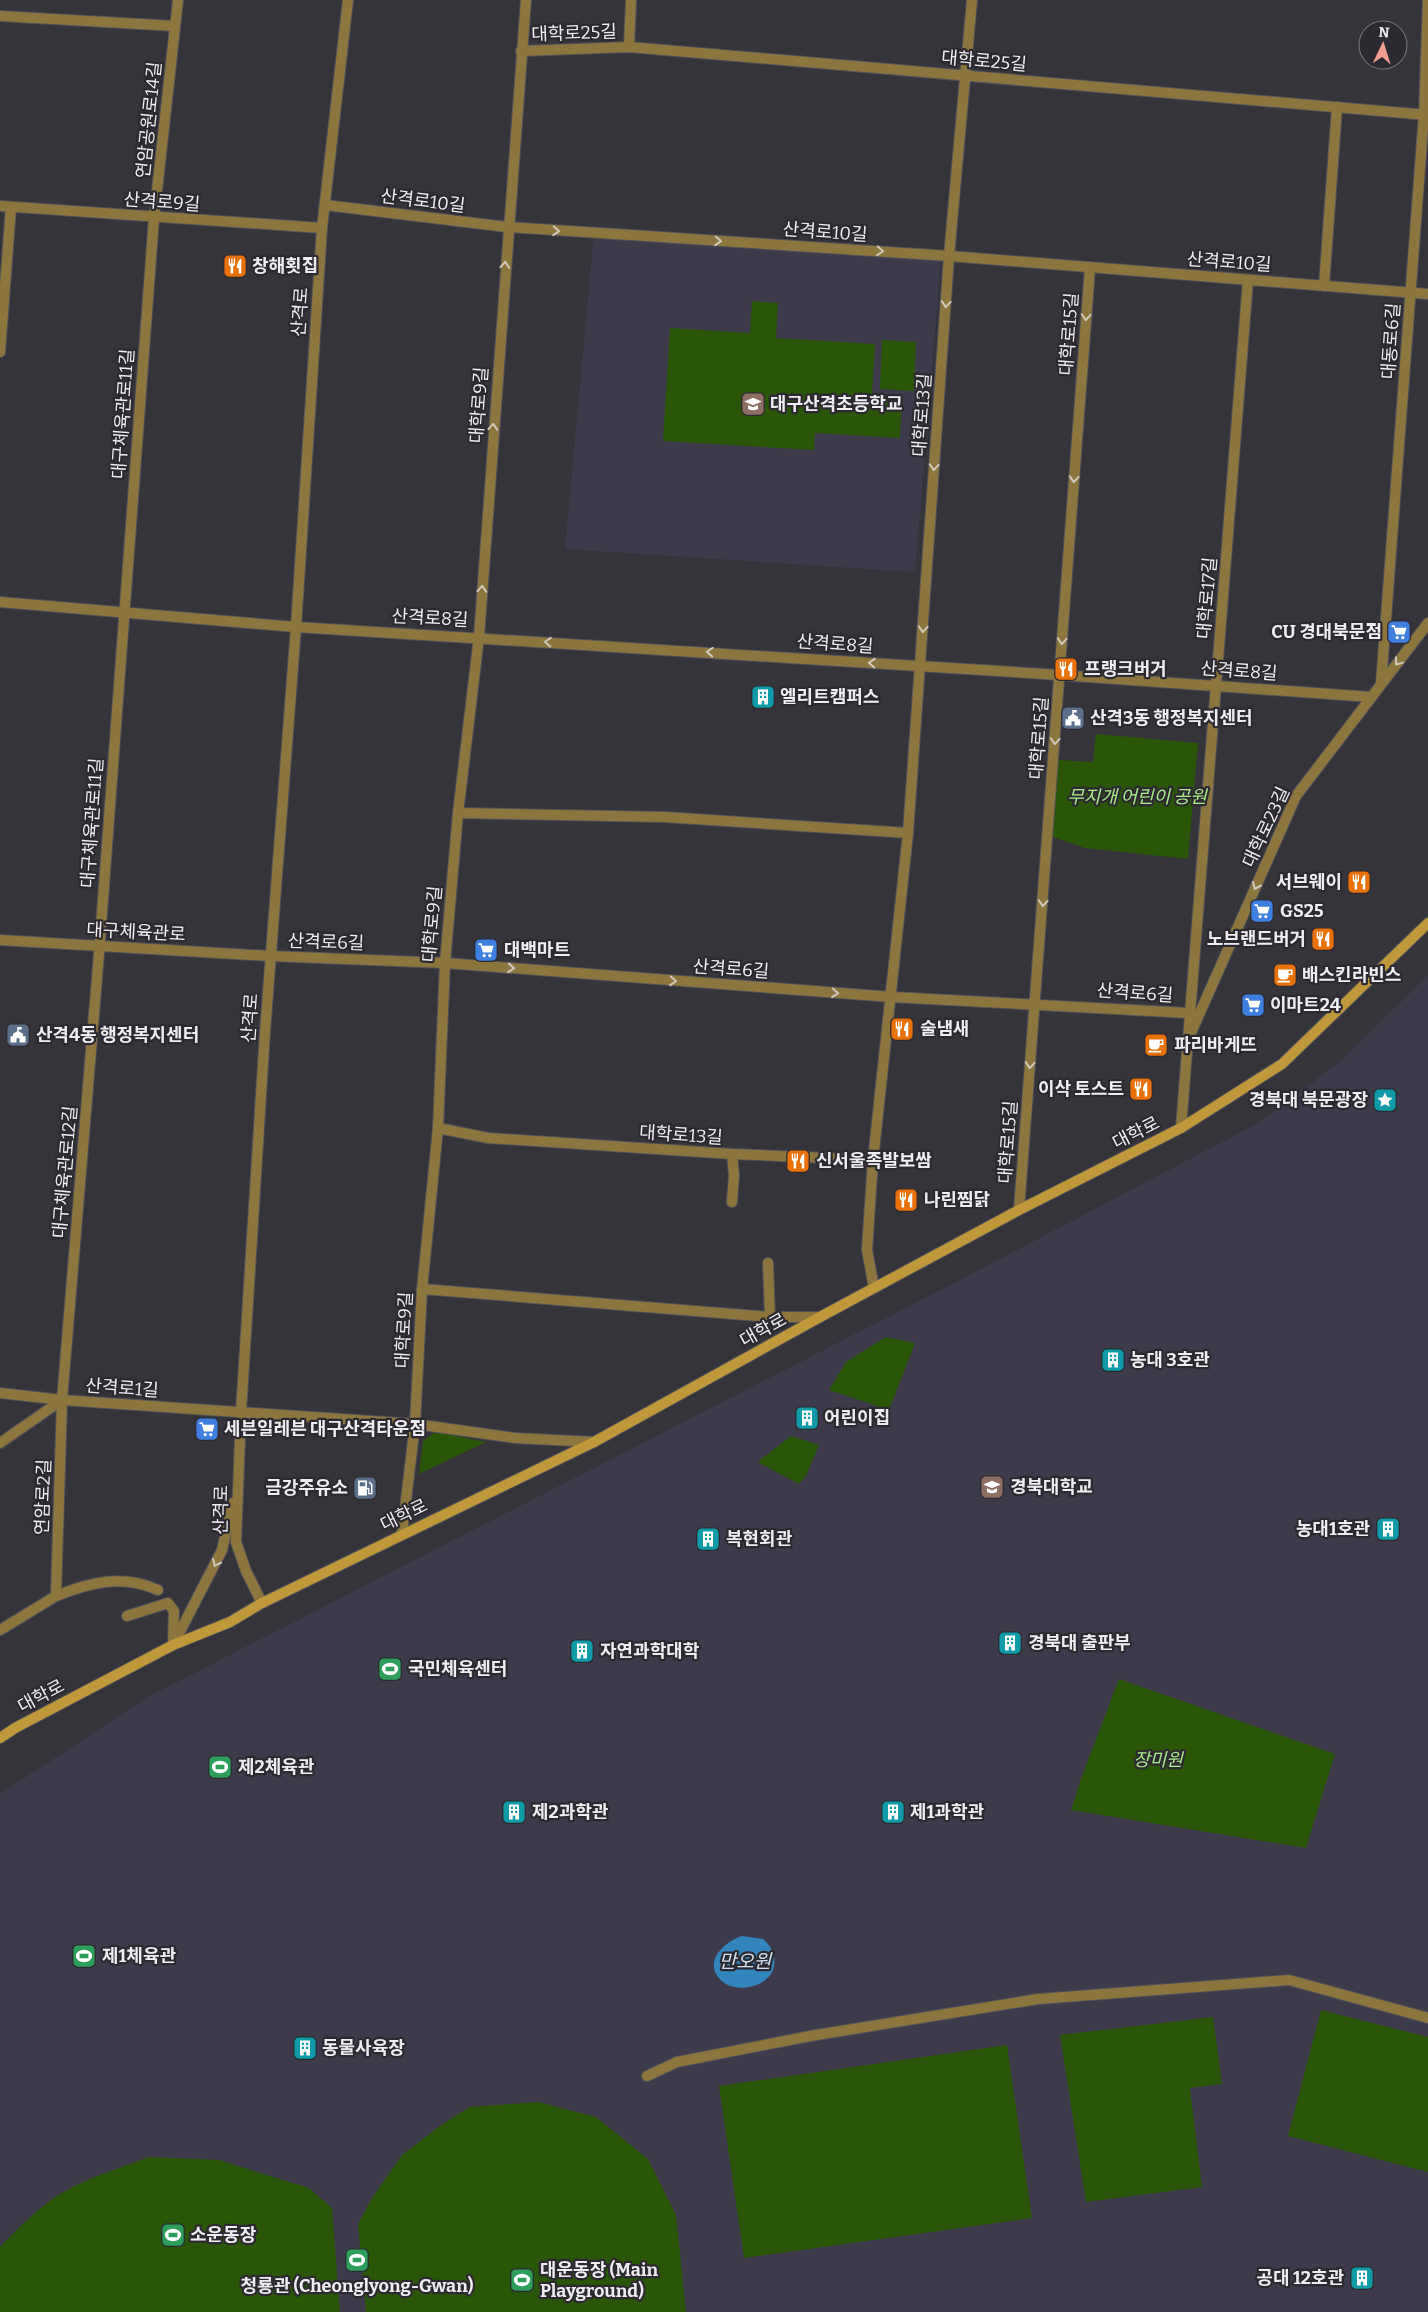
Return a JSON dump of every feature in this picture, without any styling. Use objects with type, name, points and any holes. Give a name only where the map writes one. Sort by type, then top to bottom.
[{"type":"main road","name":"대학로","points":[[0,1738],[15,1728],[173,1645],[230,1622],[262,1603],[594,1442],[1019,1210],[1181,1128],[1282,1064],[1428,922]]},
{"type":"street","name":"연암공원로14길","points":[[154,218],[178,0]]},
{"type":"street","name":"산격로","points":[[262,1603],[246,1571],[236,1542],[241,1412],[270,956],[296,627],[322,228],[348,0]]},
{"type":"street","name":"대학로9길","points":[[402,1534],[415,1424],[422,1289],[438,1128],[445,963],[458,813],[478,637],[520,51],[526,0]]},
{"type":"street","name":"대학로25길","points":[[628,48],[631,0]]},
{"type":"street","name":"대학로13길","points":[[874,1288],[867,1250],[873,1160],[892,998],[908,833],[949,256],[972,0]]},
{"type":"street","name":"대동로6길","points":[[1381,684],[1410,293],[1426,114],[1428,0]]},
{"type":"street","points":[[0,16],[176,26]]},
{"type":"street","name":"대학로25길","points":[[520,51],[628,48],[1426,114]]},
{"type":"street","points":[[1324,286],[1337,107]]},
{"type":"street","name":"산격로10길","points":[[325,205],[507,228],[949,256],[1428,294]]},
{"type":"street","name":"산격로9길","points":[[0,206],[322,228]]},
{"type":"street","points":[[0,352],[11,207]]},
{"type":"street","name":"대구체육관로11길","points":[[100,946],[154,218]]},
{"type":"street","name":"대학로15길","points":[[1019,1210],[1090,268]]},
{"type":"street","name":"대학로17길","points":[[1181,1128],[1248,280]]},
{"type":"street","points":[[0,602],[296,627]]},
{"type":"street","name":"대학로23길","points":[[1187,1042],[1296,796],[1428,623]]},
{"type":"street","name":"산격로8길","points":[[296,627],[478,637],[1371,697]]},
{"type":"street","points":[[458,813],[652,817],[908,833]]},
{"type":"street","name":"대구체육관로","points":[[0,940],[270,956]]},
{"type":"street","name":"대구체육관로12길","points":[[62,1400],[100,946]]},
{"type":"street","name":"산격로6길","points":[[270,956],[445,963],[892,998],[1189,1013]]},
{"type":"street","name":"대학로13길","points":[[438,1128],[488,1138],[732,1154],[873,1160]]},
{"type":"street","points":[[732,1154],[734,1175],[732,1202]]},
{"type":"street","points":[[768,1263],[770,1317]]},
{"type":"street","name":"대학로","points":[[422,1289],[770,1317],[820,1317]]},
{"type":"street","name":"산격로1길","points":[[0,1393],[62,1400],[241,1412]]},
{"type":"street","points":[[0,1443],[62,1400]]},
{"type":"street","name":"연암로2길","points":[[56,1596],[62,1400]]},
{"type":"street","points":[[241,1412],[415,1424],[515,1438],[594,1442]]},
{"type":"street","points":[[173,1645],[222,1550],[238,1482]]},
{"type":"street","points":[[0,1630],[56,1596],[86,1584],[118,1580],[143,1583],[158,1590]]},
{"type":"street","points":[[126,1616],[168,1603],[174,1611],[173,1645]]},
{"type":"street","points":[[647,2076],[677,2062],[810,2036],[1038,1999],[1295,1981],[1428,2018]]},
{"type":"shaded area","name":"대구산격초등학교","points":[[594,233],[941,259],[915,572],[565,549]]},
{"type":"shaded area","name":"경북대학교","points":[[1428,975],[1428,2312],[0,2312],[0,1794],[150,1696],[962,1279],[1260,1122],[1341,1061]]},
{"type":"green space","points":[[752,301],[778,303],[776,338],[875,344],[872,395],[902,397],[900,438],[815,433],[814,450],[663,441],[670,328],[750,333]]},
{"type":"green space","points":[[882,340],[916,342],[914,391],[880,389]]},
{"type":"green space","name":"무지개 어린이 공원","points":[[1096,734],[1198,743],[1188,859],[1085,848],[1053,837],[1058,760],[1093,762]]},
{"type":"green space","points":[[886,1337],[915,1343],[889,1410],[829,1390],[846,1362]]},
{"type":"green space","points":[[435,1432],[486,1442],[419,1474],[423,1441]]},
{"type":"green space","points":[[791,1436],[819,1445],[806,1476],[799,1484],[758,1462]]},
{"type":"green space","name":"장미원","points":[[1119,1679],[1335,1754],[1306,1848],[1071,1810]]},
{"type":"green space","points":[[1321,2010],[1428,2037],[1428,2172],[1288,2136]]},
{"type":"green space","points":[[1213,2017],[1222,2084],[1190,2088],[1202,2187],[1086,2202],[1060,2035]]},
{"type":"green space","points":[[1007,2045],[1032,2218],[744,2258],[719,2086]]},
{"type":"green space","points":[[538,2102],[596,2117],[648,2159],[676,2215],[686,2312],[366,2312],[358,2224],[372,2198],[402,2155],[441,2125],[470,2107]]},
{"type":"green space","name":"소운동장","points":[[149,2157],[219,2160],[309,2188],[332,2208],[340,2312],[0,2312],[0,2247],[6,2240],[40,2209],[65,2191],[100,2175]]},
{"type":"water","name":"만오원","points":[[742,1936],[763,1939],[772,1951],[774,1966],[772,1973],[760,1983],[745,1987],[729,1986],[717,1975],[714,1961],[722,1948]]},
{"type":"place","name":"창해횟집","points":[[235,266]]},
{"type":"place","name":"대구산격초등학교","points":[[753,404]]},
{"type":"place","name":"CU 경대북문점","points":[[1399,632]]},
{"type":"place","name":"프랭크버거","points":[[1066,669]]},
{"type":"place","name":"엘리트캠퍼스","points":[[763,697]]},
{"type":"place","name":"산격3동 행정복지센터","points":[[1073,718]]},
{"type":"place","name":"서브웨이","points":[[1359,882]]},
{"type":"place","name":"GS25","points":[[1262,911]]},
{"type":"place","name":"노브랜드버거","points":[[1323,939]]},
{"type":"place","name":"대백마트","points":[[486,950]]},
{"type":"place","name":"배스킨라빈스","points":[[1285,975]]},
{"type":"place","name":"이마트24","points":[[1253,1005]]},
{"type":"place","name":"술냄새","points":[[902,1029]]},
{"type":"place","name":"산격4동 행정복지센터","points":[[18,1035]]},
{"type":"place","name":"파리바게뜨","points":[[1156,1045]]},
{"type":"place","name":"이삭 토스트","points":[[1141,1089]]},
{"type":"place","name":"경북대 북문광장","points":[[1385,1100]]},
{"type":"place","name":"신서울족발보쌈","points":[[798,1161]]},
{"type":"place","name":"나린찜닭","points":[[906,1200]]},
{"type":"place","name":"농대 3호관","points":[[1113,1360]]},
{"type":"place","name":"어린이집","points":[[807,1418]]},
{"type":"place","name":"세븐일레븐 대구산격타운점","points":[[207,1429]]},
{"type":"place","name":"경북대학교","points":[[992,1487]]},
{"type":"place","name":"금강주유소","points":[[365,1488]]},
{"type":"place","name":"농대1호관","points":[[1388,1529]]},
{"type":"place","name":"복현회관","points":[[708,1539]]},
{"type":"place","name":"경북대 출판부","points":[[1010,1643]]},
{"type":"place","name":"자연과학대학","points":[[582,1651]]},
{"type":"place","name":"국민체육센터","points":[[390,1669]]},
{"type":"place","name":"제2체육관","points":[[220,1767]]},
{"type":"place","name":"제2과학관","points":[[514,1812]]},
{"type":"place","name":"제1과학관","points":[[893,1812]]},
{"type":"place","name":"제1체육관","points":[[84,1956]]},
{"type":"place","name":"동물사육장","points":[[305,2048]]},
{"type":"place","name":"소운동장","points":[[173,2235]]},
{"type":"place","name":"청룡관 (Cheonglyong-Gwan)","points":[[357,2260]]},
{"type":"place","name":"공대 12호관","points":[[1362,2278]]},
{"type":"place","name":"대운동장 (Main Playground)","points":[[522,2280]]}]
